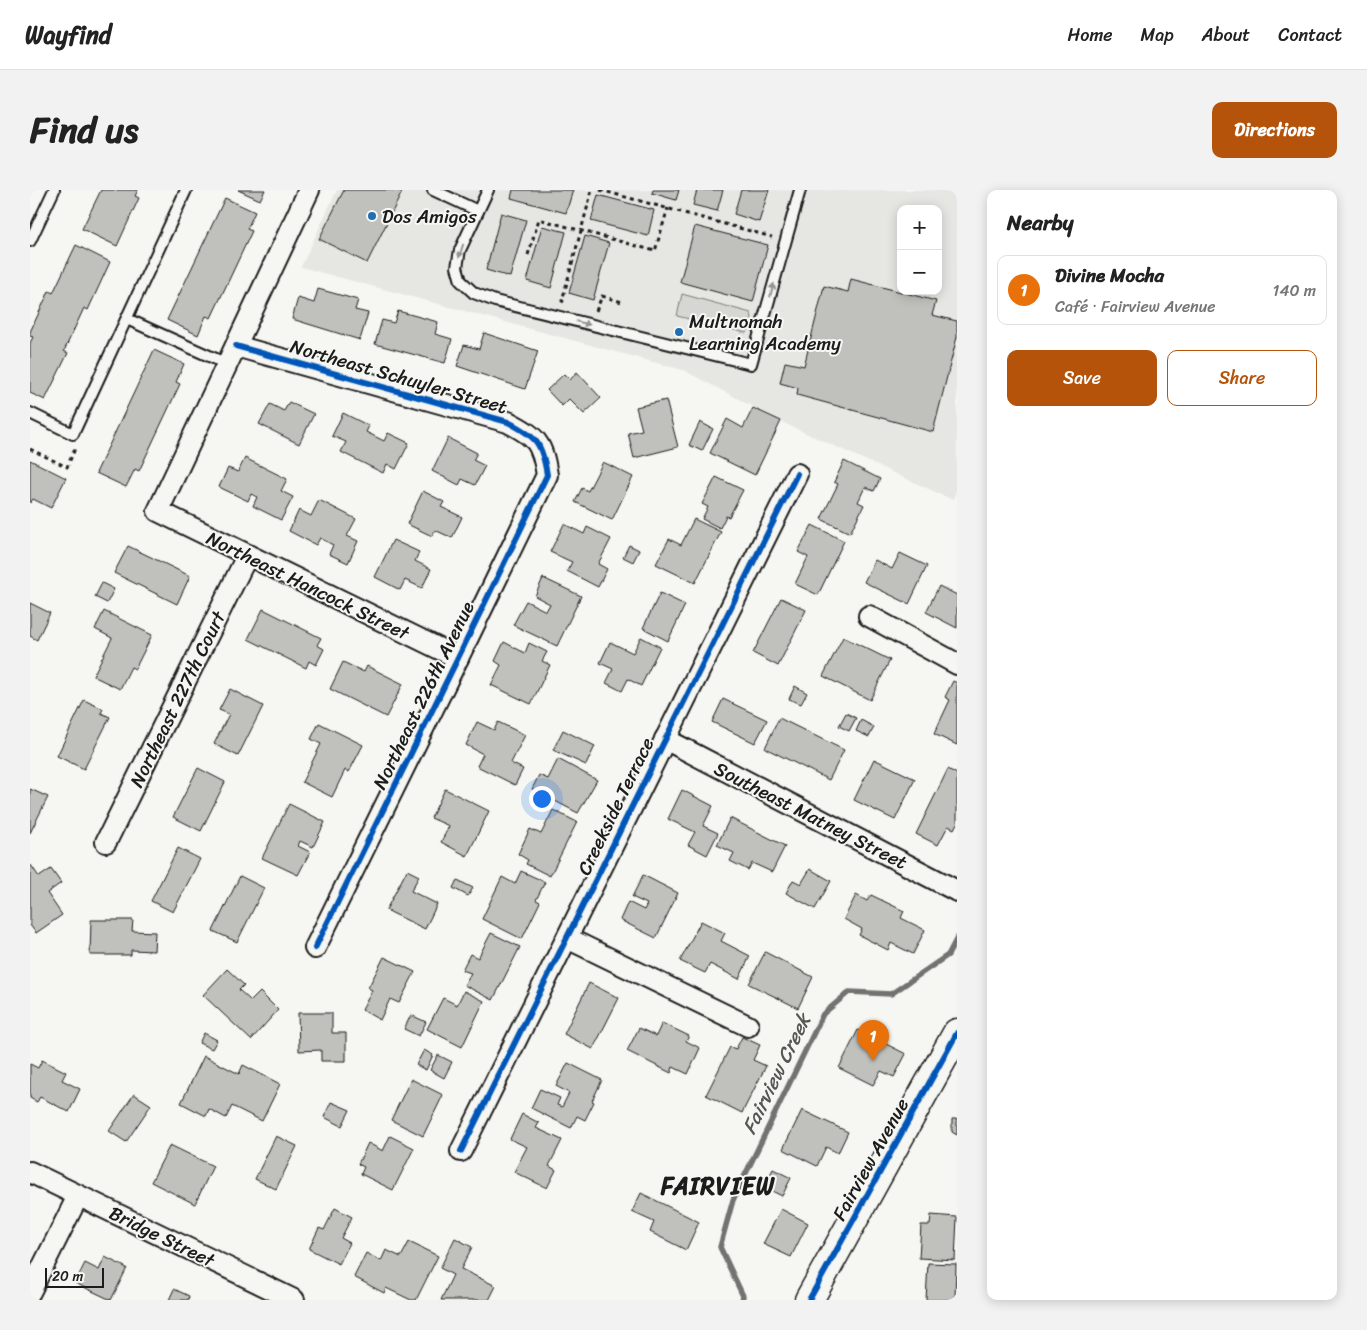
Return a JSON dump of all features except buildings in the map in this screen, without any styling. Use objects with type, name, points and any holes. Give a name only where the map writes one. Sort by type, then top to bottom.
[{"type":"main road","name":"Fairview Avenue","points":[[809,1300],[957,1033]]},
{"type":"street","points":[[227,364],[309,190]]},
{"type":"street","name":"Northeast Schuyler Street","points":[[236,346],[508,422],[529,433],[543,452]]},
{"type":"street","name":"Northeast Hancock Street","points":[[227,364],[158,511],[458,658]]},
{"type":"street","name":"Northeast 226th Avenue","points":[[315,948],[547,475],[543,452]]},
{"type":"street","name":"Creekside Terrace","points":[[461,1151],[797,474]]},
{"type":"street","name":"Northeast 227th Court","points":[[106,842],[247,556]]},
{"type":"street","points":[[869,616],[957,664]]},
{"type":"street","name":"Southeast Matney Street","points":[[665,739],[957,891]]},
{"type":"street","points":[[567,938],[748,1026]]},
{"type":"street","name":"Bridge Street","points":[[30,1172],[294,1300]]},
{"type":"street","points":[[30,1292],[78,1196]]},
{"type":"lane","points":[[30,241],[54,190]]},
{"type":"lane","points":[[30,413],[73,434],[186,190]]},
{"type":"lane","points":[[433,190],[478,211]]},
{"type":"lane","points":[[488,190],[460,250],[457,267],[461,281],[474,293],[495,301],[750,364],[800,190]]},
{"type":"lane","points":[[127,319],[227,364]]},
{"type":"path","points":[[570,304],[562,302],[592,190]]},
{"type":"path","points":[[600,190],[773,237],[788,237]]},
{"type":"path","points":[[528,255],[539,219],[655,250],[668,208]]},
{"type":"path","points":[[588,309],[596,311],[602,296],[622,302]]},
{"type":"path","points":[[30,449],[67,467],[74,451],[73,434]]},
{"type":"shaded area","points":[[337,190],[957,190],[957,488],[953,500],[788,425],[683,370],[301,267]]},
{"type":"shaded area","points":[[682,294],[751,313],[750,329],[746,333],[677,316]]},
{"type":"waterway","name":"Fairview Creek","points":[[742,1300],[743,1296],[720,1247],[733,1200],[823,1014],[849,992],[891,994],[948,955],[957,938]]},
{"type":"cycle path","points":[[236,346],[508,422],[526,432],[537,442],[543,455],[547,475],[315,948]]},
{"type":"cycle path","points":[[461,1151],[797,474]]},
{"type":"cycle path","points":[[809,1300],[957,1033]]},
{"type":"place","name":"Dos Amigos","points":[[372,216]]},
{"type":"place","name":"Multnomah Learning Academy","points":[[679,332]]},
{"type":"place","name":"Divine Mocha","points":[[873,1061]]},
{"type":"district","name":"FAIRVIEW","points":[[718,1186]]}]
